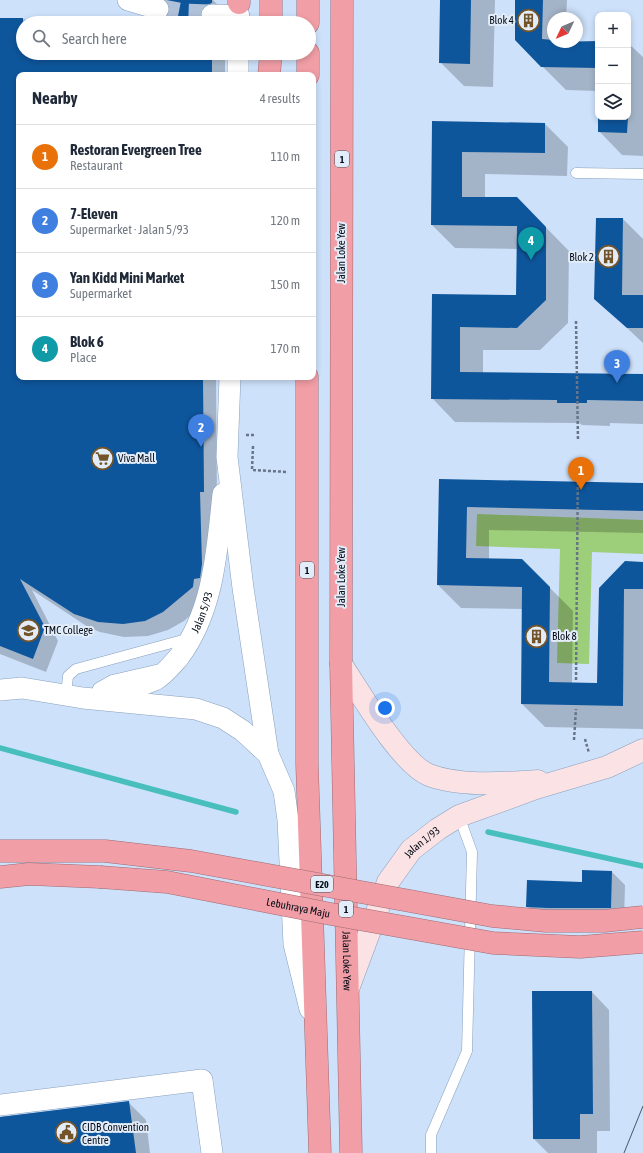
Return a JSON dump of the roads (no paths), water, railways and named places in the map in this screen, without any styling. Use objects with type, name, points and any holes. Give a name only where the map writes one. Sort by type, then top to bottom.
[{"type":"highway","points":[[271,0],[271,16]]},
{"type":"highway","points":[[308,0],[308,16]]},
{"type":"highway","name":"Jalan Loke Yew","points":[[342,0],[341,664],[351,1153]]},
{"type":"highway","points":[[269,72],[270,60]]},
{"type":"highway","points":[[308,60],[308,72]]},
{"type":"highway","name":"1","points":[[307,380],[307,764],[320,1153]]},
{"type":"highway","name":"E20","points":[[0,851],[105,851],[191,861],[492,916],[546,921],[604,921],[643,917]]},
{"type":"highway","name":"Lebuhraya Maju","points":[[0,877],[29,874],[167,882],[331,914],[493,943],[580,948],[643,942]]},
{"type":"street","points":[[128,0],[158,9]]},
{"type":"street","points":[[212,15],[239,8]]},
{"type":"street","points":[[238,60],[238,72]]},
{"type":"street","points":[[230,380],[227,457],[243,588],[268,754]]},
{"type":"street","name":"Jalan 5/93","points":[[82,697],[131,689],[156,679],[171,666],[191,638],[208,599],[217,558],[227,457]]},
{"type":"street","name":"Jalan 1/93","points":[[341,664],[406,758],[428,775],[455,782],[517,782],[573,778]]},
{"type":"street","name":"Jalan 5/93","points":[[0,679],[22,688],[82,697],[196,709],[223,718],[243,731],[268,754],[284,791],[288,820],[294,944],[315,1027]]},
{"type":"street","name":"Jalan 5/93","points":[[0,690],[22,688]]},
{"type":"street","name":"Jalan 1/93","points":[[348,988],[388,882],[411,850],[438,829],[459,816],[536,788],[606,767],[643,750]]},
{"type":"street","points":[[0,1105],[202,1080],[212,1153]]},
{"type":"lane","points":[[576,173],[643,174]]},
{"type":"lane","points":[[82,697],[68,676],[76,669],[191,638]]},
{"type":"lane","points":[[431,1153],[431,1135],[467,1051],[472,852],[459,816]]},
{"type":"waterway","points":[[0,748],[236,812]]},
{"type":"waterway","points":[[488,832],[643,866]]},
{"type":"tunnel","points":[[158,9],[183,14],[212,15]]},
{"type":"tram line","points":[[624,1153],[643,1106]]},
{"type":"place","name":"Blok 4","points":[[529,20]]},
{"type":"place","name":"Blok 2","points":[[609,257]]},
{"type":"place","name":"Blok 6","points":[[531,260]]},
{"type":"place","name":"Yan Kidd Mini Market","points":[[617,383]]},
{"type":"place","name":"7-Eleven","points":[[201,447]]},
{"type":"place","name":"Viva Mall","points":[[102,458]]},
{"type":"place","name":"Restoran Evergreen Tree","points":[[581,490]]},
{"type":"place","name":"TMC College","points":[[28,630]]},
{"type":"place","name":"Blok 8","points":[[536,636]]},
{"type":"place","name":"CIDB Convention Centre","points":[[66,1133]]}]
